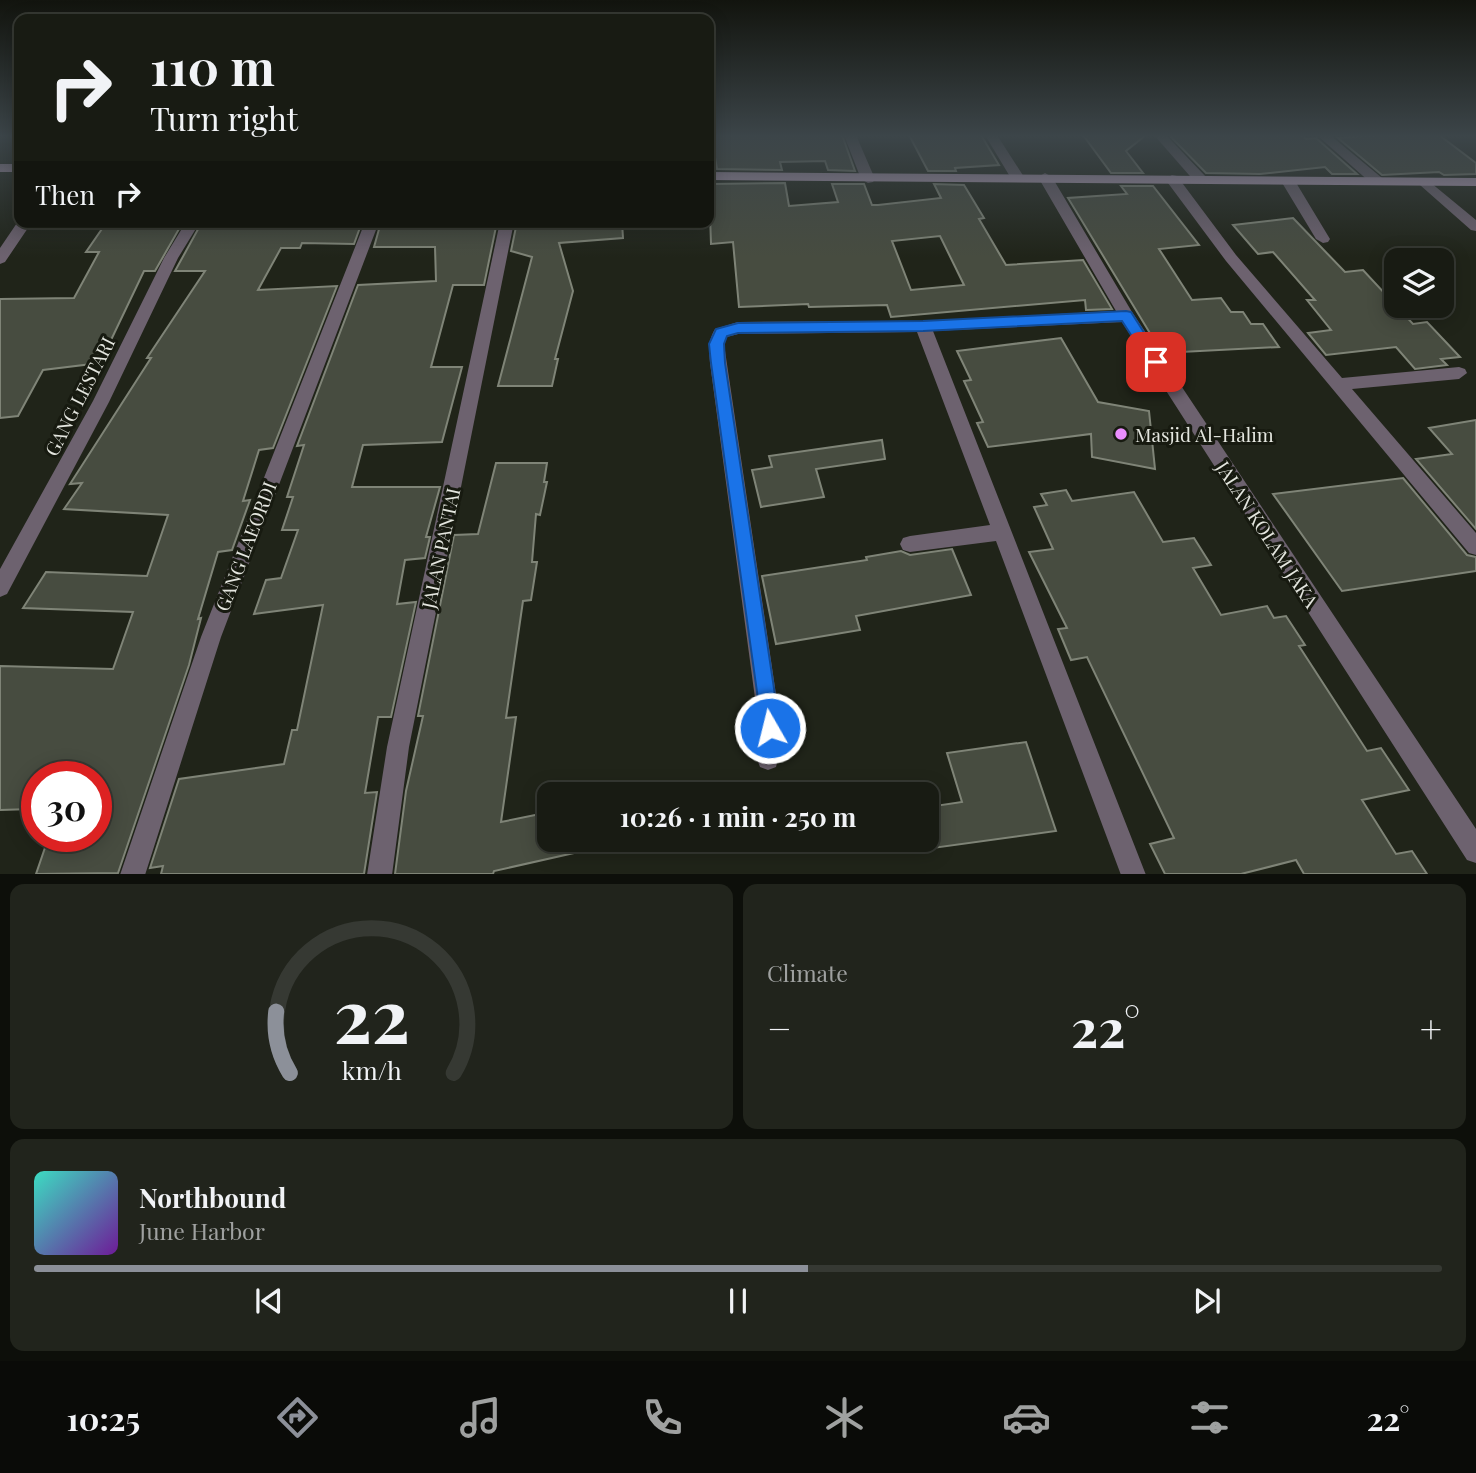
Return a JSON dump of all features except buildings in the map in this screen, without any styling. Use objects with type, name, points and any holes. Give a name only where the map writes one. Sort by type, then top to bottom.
[{"type":"main road","points":[[714,176],[1476,182]]},
{"type":"street","points":[[1197,176],[1201,180]]},
{"type":"street","points":[[1371,176],[1377,181]]},
{"type":"street","name":"JALAN KOLAM JAKA","points":[[1045,177],[1126,316],[1476,851]]},
{"type":"street","points":[[1172,179],[1231,258],[1475,545]]},
{"type":"street","points":[[1288,181],[1322,239]]},
{"type":"street","points":[[1425,182],[1476,227]]},
{"type":"street","points":[[0,259],[21,228]]},
{"type":"street","name":"GANG LESTARI","points":[[0,588],[101,402],[171,258],[189,228]]},
{"type":"street","name":"GANG LAEORDI","points":[[132,874],[211,637],[291,425],[371,228]]},
{"type":"street","name":"JALAN PANTAI","points":[[379,874],[398,747],[505,228]]},
{"type":"street","points":[[768,759],[770,728],[720,376],[717,338],[721,333],[738,328],[923,326],[1126,316]]},
{"type":"street","points":[[923,326],[1134,874]]},
{"type":"street","points":[[1339,384],[1460,373]]},
{"type":"street","points":[[910,544],[1003,531]]},
{"type":"place","name":"Masjid Al-Halim","points":[[1121,434]]},
{"type":"route","points":[[770,728],[718,363],[716,344],[721,333],[738,328],[923,326],[1126,316],[1156,362]]}]
